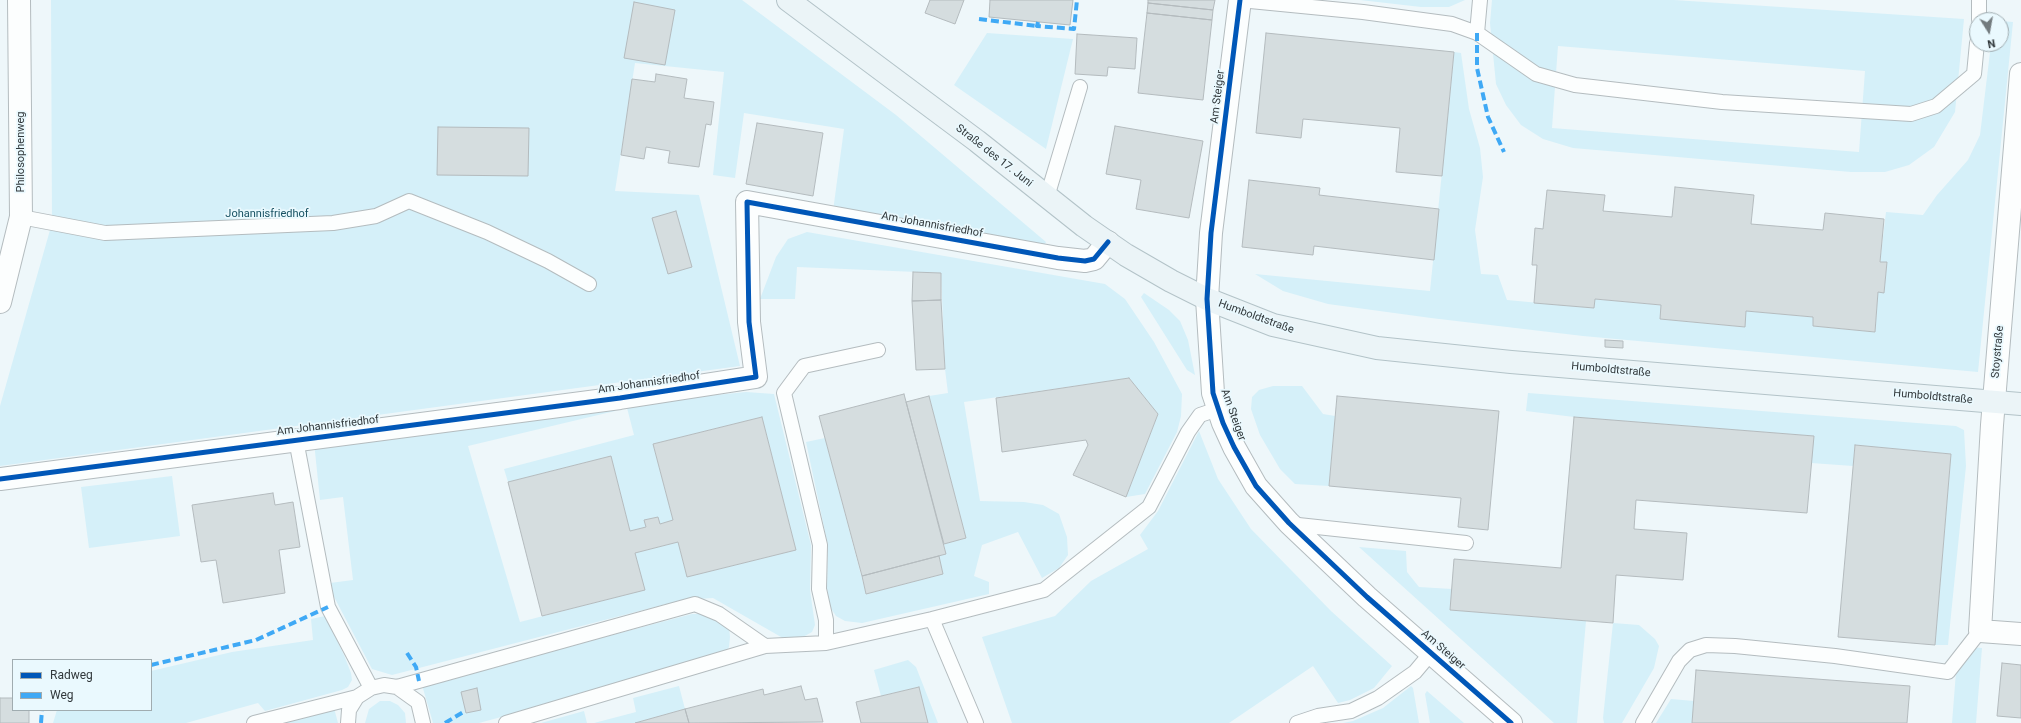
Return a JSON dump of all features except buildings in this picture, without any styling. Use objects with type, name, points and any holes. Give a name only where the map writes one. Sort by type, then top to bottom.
[{"type":"main road","name":"Straße des 17. Juni","points":[[788,0],[977,141],[1047,197],[1108,242],[1171,281],[1207,299]]},
{"type":"main road","name":"Humboldtstraße","points":[[1207,299],[1287,329],[1377,348],[1526,363],[2021,404]]},
{"type":"street","name":"Philosophenweg","points":[[0,302],[21,217],[19,0]]},
{"type":"street","name":"Am Steiger","points":[[1240,0],[1211,233],[1207,299],[1213,393],[1218,409],[1234,448],[1256,486],[1289,523],[1367,598],[1510,723]]},
{"type":"street","name":"Stoystraße","points":[[1980,631],[1993,402],[2021,74]]},
{"type":"street","name":"Am Johannisfriedhof","points":[[0,479],[620,398],[756,377],[749,322],[747,202],[1058,258],[1085,261],[1094,259],[1108,242]]},
{"type":"street","points":[[1980,631],[2021,634]]},
{"type":"lane","points":[[1240,0],[1363,12],[1452,24],[1477,33],[1536,74],[1575,85],[1722,102],[1911,114],[1936,106],[1974,74],[1976,52]]},
{"type":"lane","points":[[1477,33],[1480,0]]},
{"type":"lane","points":[[1979,0],[1979,12]]},
{"type":"lane","points":[[1047,197],[1080,87]]},
{"type":"lane","points":[[21,217],[105,233],[333,222],[376,216],[409,202],[487,232],[548,261],[589,284]]},
{"type":"lane","points":[[826,643],[826,620],[819,589],[820,546],[784,393],[804,366],[878,350]]},
{"type":"lane","points":[[506,723],[765,646],[826,643],[932,619],[1044,590],[1149,507],[1188,432],[1200,415],[1218,409]]},
{"type":"lane","points":[[296,440],[328,607],[371,688]]},
{"type":"lane","points":[[1289,523],[1466,543]]},
{"type":"lane","points":[[254,723],[357,697],[371,688],[384,685],[397,687],[695,604],[719,614],[765,646]]},
{"type":"lane","points":[[932,619],[976,723]]},
{"type":"lane","points":[[1642,723],[1679,661],[1690,650],[1706,645],[1735,646],[1835,656],[1948,672],[1980,631]]},
{"type":"lane","points":[[1297,723],[1318,716],[1352,711],[1378,698],[1415,672],[1431,653]]},
{"type":"lane","points":[[397,687],[418,702],[423,723]]},
{"type":"lane","points":[[348,716],[357,697]]},
{"type":"green space","name":"Johannisfriedhof","points":[[51,0],[742,0],[896,115],[1046,242],[1043,248],[833,211],[844,129],[744,113],[735,178],[713,175],[724,72],[635,63],[615,191],[699,195],[740,366],[0,466],[0,406],[52,223]]},
{"type":"green space","points":[[1360,0],[1465,0],[1449,7],[1421,7]]},
{"type":"green space","points":[[1492,0],[1674,0],[1964,19],[1955,112],[1934,147],[1909,165],[1885,172],[1851,172],[1573,148],[1543,139],[1521,125],[1506,105],[1496,84],[1490,23]],"holes":[[[1558,46],[1865,71],[1859,152],[1552,128]]]},
{"type":"green space","points":[[2009,22],[2013,22],[1978,372],[1583,336],[1431,318],[1328,304],[1283,291],[1255,274],[1430,291],[1454,52],[1461,53],[1469,109],[1480,148],[1483,177],[1475,230],[1481,274],[1498,275],[1507,300],[1594,308],[1595,299],[1661,305],[1660,319],[1744,327],[1746,311],[1813,317],[1813,326],[1875,332],[1878,292],[1884,292],[1887,262],[1880,262],[1886,212],[1923,215],[1937,195],[1968,160],[1980,135],[1990,52],[2009,52]]},
{"type":"green space","points":[[987,33],[1073,39],[1046,149],[954,85]]},
{"type":"green space","points":[[807,232],[1105,284],[1125,299],[1154,342],[1182,394],[1181,416],[1177,432],[1145,494],[1126,497],[1158,414],[1129,378],[964,402],[980,501],[1024,502],[1043,505],[1059,514],[1067,537],[1068,555],[1059,568],[1042,578],[1018,532],[982,545],[974,576],[989,582],[989,594],[862,623],[845,621],[836,616],[830,607],[827,588],[828,546],[806,442],[825,438],[866,594],[943,574],[939,556],[946,554],[944,544],[966,538],[929,396],[948,393],[945,369],[941,273],[797,267],[795,299],[760,299],[776,257],[788,239]]},
{"type":"green space","points":[[1144,293],[1169,310],[1180,321],[1188,340],[1195,375],[1187,370],[1141,297]]},
{"type":"green space","points":[[1273,386],[1302,386],[1323,414],[1335,416],[1329,486],[1295,484],[1280,469],[1260,435],[1251,409],[1252,397],[1259,390]]},
{"type":"green space","points":[[746,392],[774,394],[811,545],[810,590],[815,625],[812,632],[803,637],[788,641],[713,598],[682,600],[392,675],[372,669],[332,593],[330,583],[353,580],[343,497],[320,500],[314,442],[614,406],[615,411],[468,446],[520,622],[644,590],[635,553],[678,542],[687,577],[796,550],[762,417],[653,444],[673,520],[660,524],[658,517],[644,520],[646,527],[630,531],[611,456],[508,482],[504,469],[634,435],[626,404]]},
{"type":"green space","points":[[1528,393],[1956,426],[1964,430],[1966,466],[1948,645],[1935,645],[1951,454],[1855,445],[1853,466],[1811,463],[1813,436],[1574,417],[1526,411]]},
{"type":"green space","points":[[1199,431],[1218,479],[1251,529],[1331,611],[1392,666],[1374,688],[1350,700],[1338,703],[1313,666],[1229,723],[1012,723],[982,637],[1055,616],[1091,581],[1148,549],[1140,535],[1158,511]]},
{"type":"green space","points":[[172,476],[180,536],[89,548],[81,487]]},
{"type":"green space","points":[[1359,547],[1406,551],[1407,572],[1419,587],[1452,589],[1450,610],[1586,621],[1577,723],[1554,723]]},
{"type":"green space","points":[[692,614],[708,614],[729,627],[729,647],[725,653],[712,660],[479,723],[433,723],[422,685]]},
{"type":"green space","points":[[325,616],[344,655],[352,680],[348,687],[342,690],[265,711],[258,703],[186,723],[53,723],[57,711],[152,711],[152,671],[232,652],[313,640],[311,619]]},
{"type":"green space","points":[[1613,623],[1639,625],[1655,639],[1659,646],[1654,668],[1622,723],[1604,723],[1603,718]]},
{"type":"green space","points":[[1969,647],[1982,648],[1976,723],[1952,723],[1956,672]]},
{"type":"green space","points":[[908,660],[916,667],[938,723],[928,723],[919,687],[881,696],[874,670]]},
{"type":"green space","points":[[679,686],[685,709],[635,723],[594,723],[636,712],[633,698]]},
{"type":"green space","points":[[1411,686],[1413,688],[1419,723],[1343,723],[1353,721],[1383,708]]},
{"type":"green space","points":[[1427,691],[1464,723],[1430,723],[1425,694]]},
{"type":"green space","points":[[1671,699],[1694,701],[1692,723],[1656,723]]},
{"type":"green space","points":[[380,701],[390,701],[398,705],[405,713],[406,723],[365,723],[369,709]]},
{"type":"green space","points":[[334,708],[338,723],[281,723]]},
{"type":"green space","points":[[584,711],[587,723],[541,723]]},
{"type":"marked path","points":[[1038,22],[1037,26],[1074,29],[1077,0]]},
{"type":"marked path","points":[[979,19],[1037,26]]},
{"type":"marked path","points":[[1477,33],[1477,68],[1488,117],[1504,152]]},
{"type":"marked path","points":[[152,665],[256,640],[328,607]]},
{"type":"marked path","points":[[407,653],[416,667],[419,681]]},
{"type":"marked path","points":[[41,723],[42,711]]},
{"type":"marked path","points":[[445,723],[465,711]]},
{"type":"cycle path","points":[[1240,0],[1211,233],[1207,299],[1213,393],[1223,423],[1234,447],[1256,486],[1289,523],[1367,597],[1511,723]]},
{"type":"cycle path","points":[[0,479],[620,398],[756,377],[749,322],[747,202],[1058,258],[1085,261],[1094,259],[1108,242]]}]
